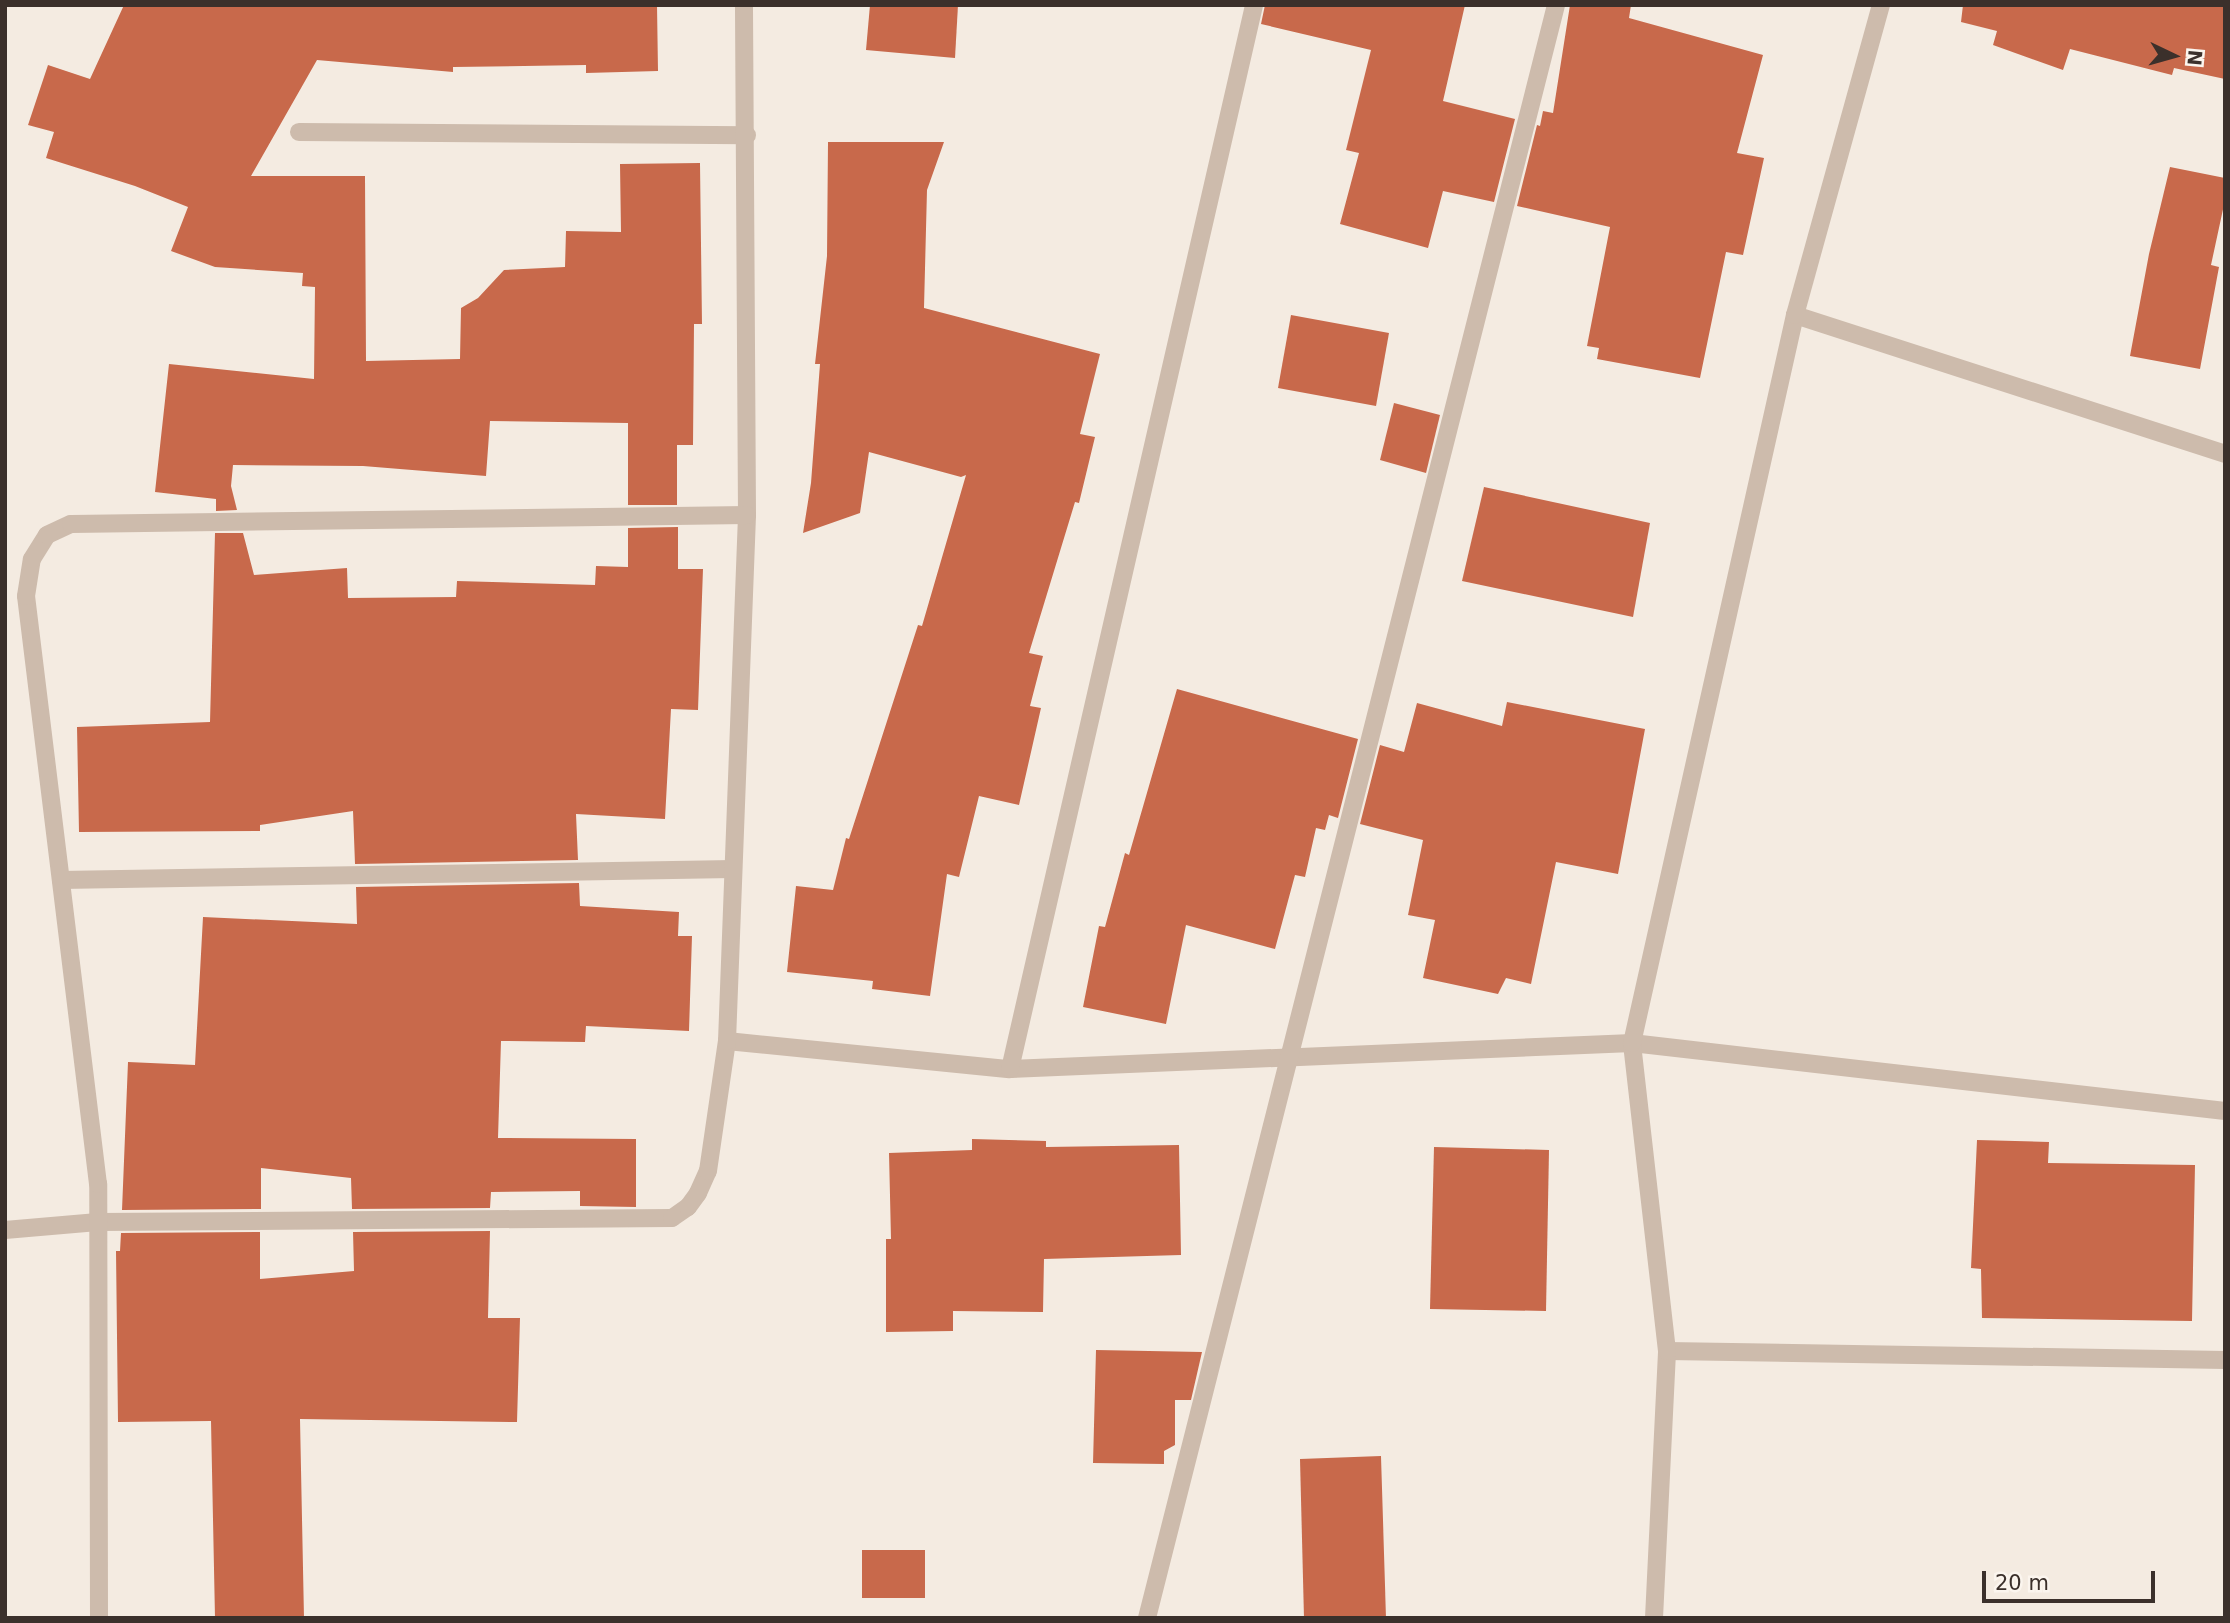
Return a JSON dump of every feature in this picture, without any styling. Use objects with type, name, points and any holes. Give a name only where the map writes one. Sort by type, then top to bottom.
[{"type":"street","points":[[5,1230],[98,1222],[672,1218],[688,1207],[708,1171],[727,1041],[747,515],[747,135],[744,5]]},
{"type":"street","points":[[1010,1069],[1254,5]]},
{"type":"street","points":[[1147,1618],[1556,5]]},
{"type":"street","points":[[1654,1618],[1667,1351],[1632,1043],[1795,315],[1881,5]]},
{"type":"street","points":[[299,132],[747,135]]},
{"type":"street","points":[[1795,315],[2225,454]]},
{"type":"street","points":[[99,1618],[98,1184],[26,596],[32,559],[47,535],[71,524],[747,515]]},
{"type":"street","points":[[61,880],[733,869]]},
{"type":"street","points":[[727,1041],[1010,1069],[1288,1055],[1632,1043],[2225,1111]]},
{"type":"street","points":[[1667,1351],[2225,1360]]},
{"type":"building","points":[[124,5],[657,5],[658,71],[586,73],[586,65],[453,67],[453,72],[317,60],[251,176],[365,176],[366,361],[460,359],[461,308],[478,298],[504,270],[565,267],[566,231],[621,232],[620,164],[700,163],[702,324],[694,324],[693,445],[677,445],[677,505],[628,505],[628,423],[490,421],[486,476],[363,466],[233,465],[231,486],[237,510],[216,511],[216,499],[155,492],[169,364],[314,379],[315,287],[302,286],[303,273],[215,267],[171,251],[188,207],[135,186],[46,158],[54,132],[28,125],[48,65],[90,79]]},
{"type":"building","points":[[870,5],[958,5],[955,58],[866,50]]},
{"type":"building","points":[[1265,5],[1465,5],[1443,101],[1515,119],[1494,202],[1443,191],[1428,248],[1340,224],[1359,153],[1346,150],[1371,50],[1261,24]]},
{"type":"building","points":[[1570,5],[1631,5],[1629,18],[1763,55],[1737,153],[1764,158],[1743,255],[1726,252],[1700,378],[1597,359],[1599,348],[1587,346],[1610,227],[1517,206],[1537,125],[1540,126],[1543,111],[1553,113]]},
{"type":"building","points":[[1963,5],[2225,5],[2225,79],[2174,68],[2172,75],[2070,49],[2063,70],[1993,45],[1997,31],[1961,22]]},
{"type":"building","points":[[828,142],[944,142],[927,190],[924,308],[1100,354],[1080,434],[1095,437],[1079,503],[1075,502],[1029,653],[1043,656],[1030,706],[1041,708],[1019,805],[979,796],[959,877],[947,874],[930,996],[872,989],[873,981],[787,972],[796,886],[833,890],[846,838],[849,839],[918,625],[922,626],[966,475],[961,477],[869,452],[860,513],[803,533],[811,483],[820,364],[815,364],[827,256]]},
{"type":"building","points":[[2170,167],[2225,178],[2225,200],[2211,265],[2219,267],[2200,369],[2130,356],[2149,254]]},
{"type":"building","points":[[1291,315],[1389,333],[1376,406],[1278,388]]},
{"type":"building","points":[[1394,403],[1440,415],[1426,473],[1380,460]]},
{"type":"building","points":[[1484,487],[1650,523],[1633,617],[1462,581]]},
{"type":"building","points":[[678,527],[678,569],[703,569],[698,710],[671,709],[665,819],[576,814],[578,860],[355,864],[353,811],[260,825],[260,831],[79,832],[77,727],[210,722],[215,533],[243,533],[254,575],[347,568],[348,598],[456,597],[457,581],[595,585],[596,566],[628,567],[628,528]]},
{"type":"building","points":[[1177,689],[1358,739],[1338,818],[1329,815],[1325,830],[1316,828],[1305,877],[1295,875],[1275,949],[1186,925],[1166,1024],[1083,1007],[1099,926],[1105,927],[1125,853],[1129,855]]},
{"type":"building","points":[[1507,702],[1645,729],[1618,874],[1556,862],[1531,984],[1506,978],[1498,994],[1423,978],[1435,920],[1408,915],[1423,840],[1360,824],[1380,745],[1404,752],[1417,703],[1502,726]]},
{"type":"building","points":[[579,883],[580,906],[679,912],[678,936],[692,936],[689,1031],[586,1026],[585,1042],[501,1041],[498,1138],[636,1139],[636,1207],[580,1206],[580,1191],[491,1192],[490,1208],[352,1209],[351,1178],[261,1168],[261,1209],[122,1210],[128,1062],[195,1065],[203,917],[357,924],[356,887]]},
{"type":"building","points":[[972,1139],[1046,1141],[1046,1147],[1179,1145],[1181,1255],[1044,1259],[1043,1312],[953,1311],[953,1331],[886,1332],[886,1239],[891,1239],[889,1153],[972,1150]]},
{"type":"building","points":[[1977,1140],[2049,1142],[2048,1163],[2195,1165],[2192,1321],[1982,1318],[1981,1269],[1971,1268]]},
{"type":"building","points":[[1434,1147],[1549,1150],[1546,1311],[1430,1309]]},
{"type":"building","points":[[490,1231],[488,1318],[520,1318],[517,1422],[300,1419],[304,1618],[215,1618],[211,1421],[118,1422],[116,1251],[120,1251],[121,1233],[260,1232],[260,1279],[354,1271],[353,1232]]},
{"type":"building","points":[[1096,1350],[1202,1352],[1191,1400],[1175,1400],[1175,1445],[1164,1451],[1164,1464],[1093,1463]]},
{"type":"building","points":[[1381,1456],[1386,1618],[1304,1618],[1300,1459]]},
{"type":"building","points":[[862,1550],[925,1550],[925,1598],[862,1598]]}]
